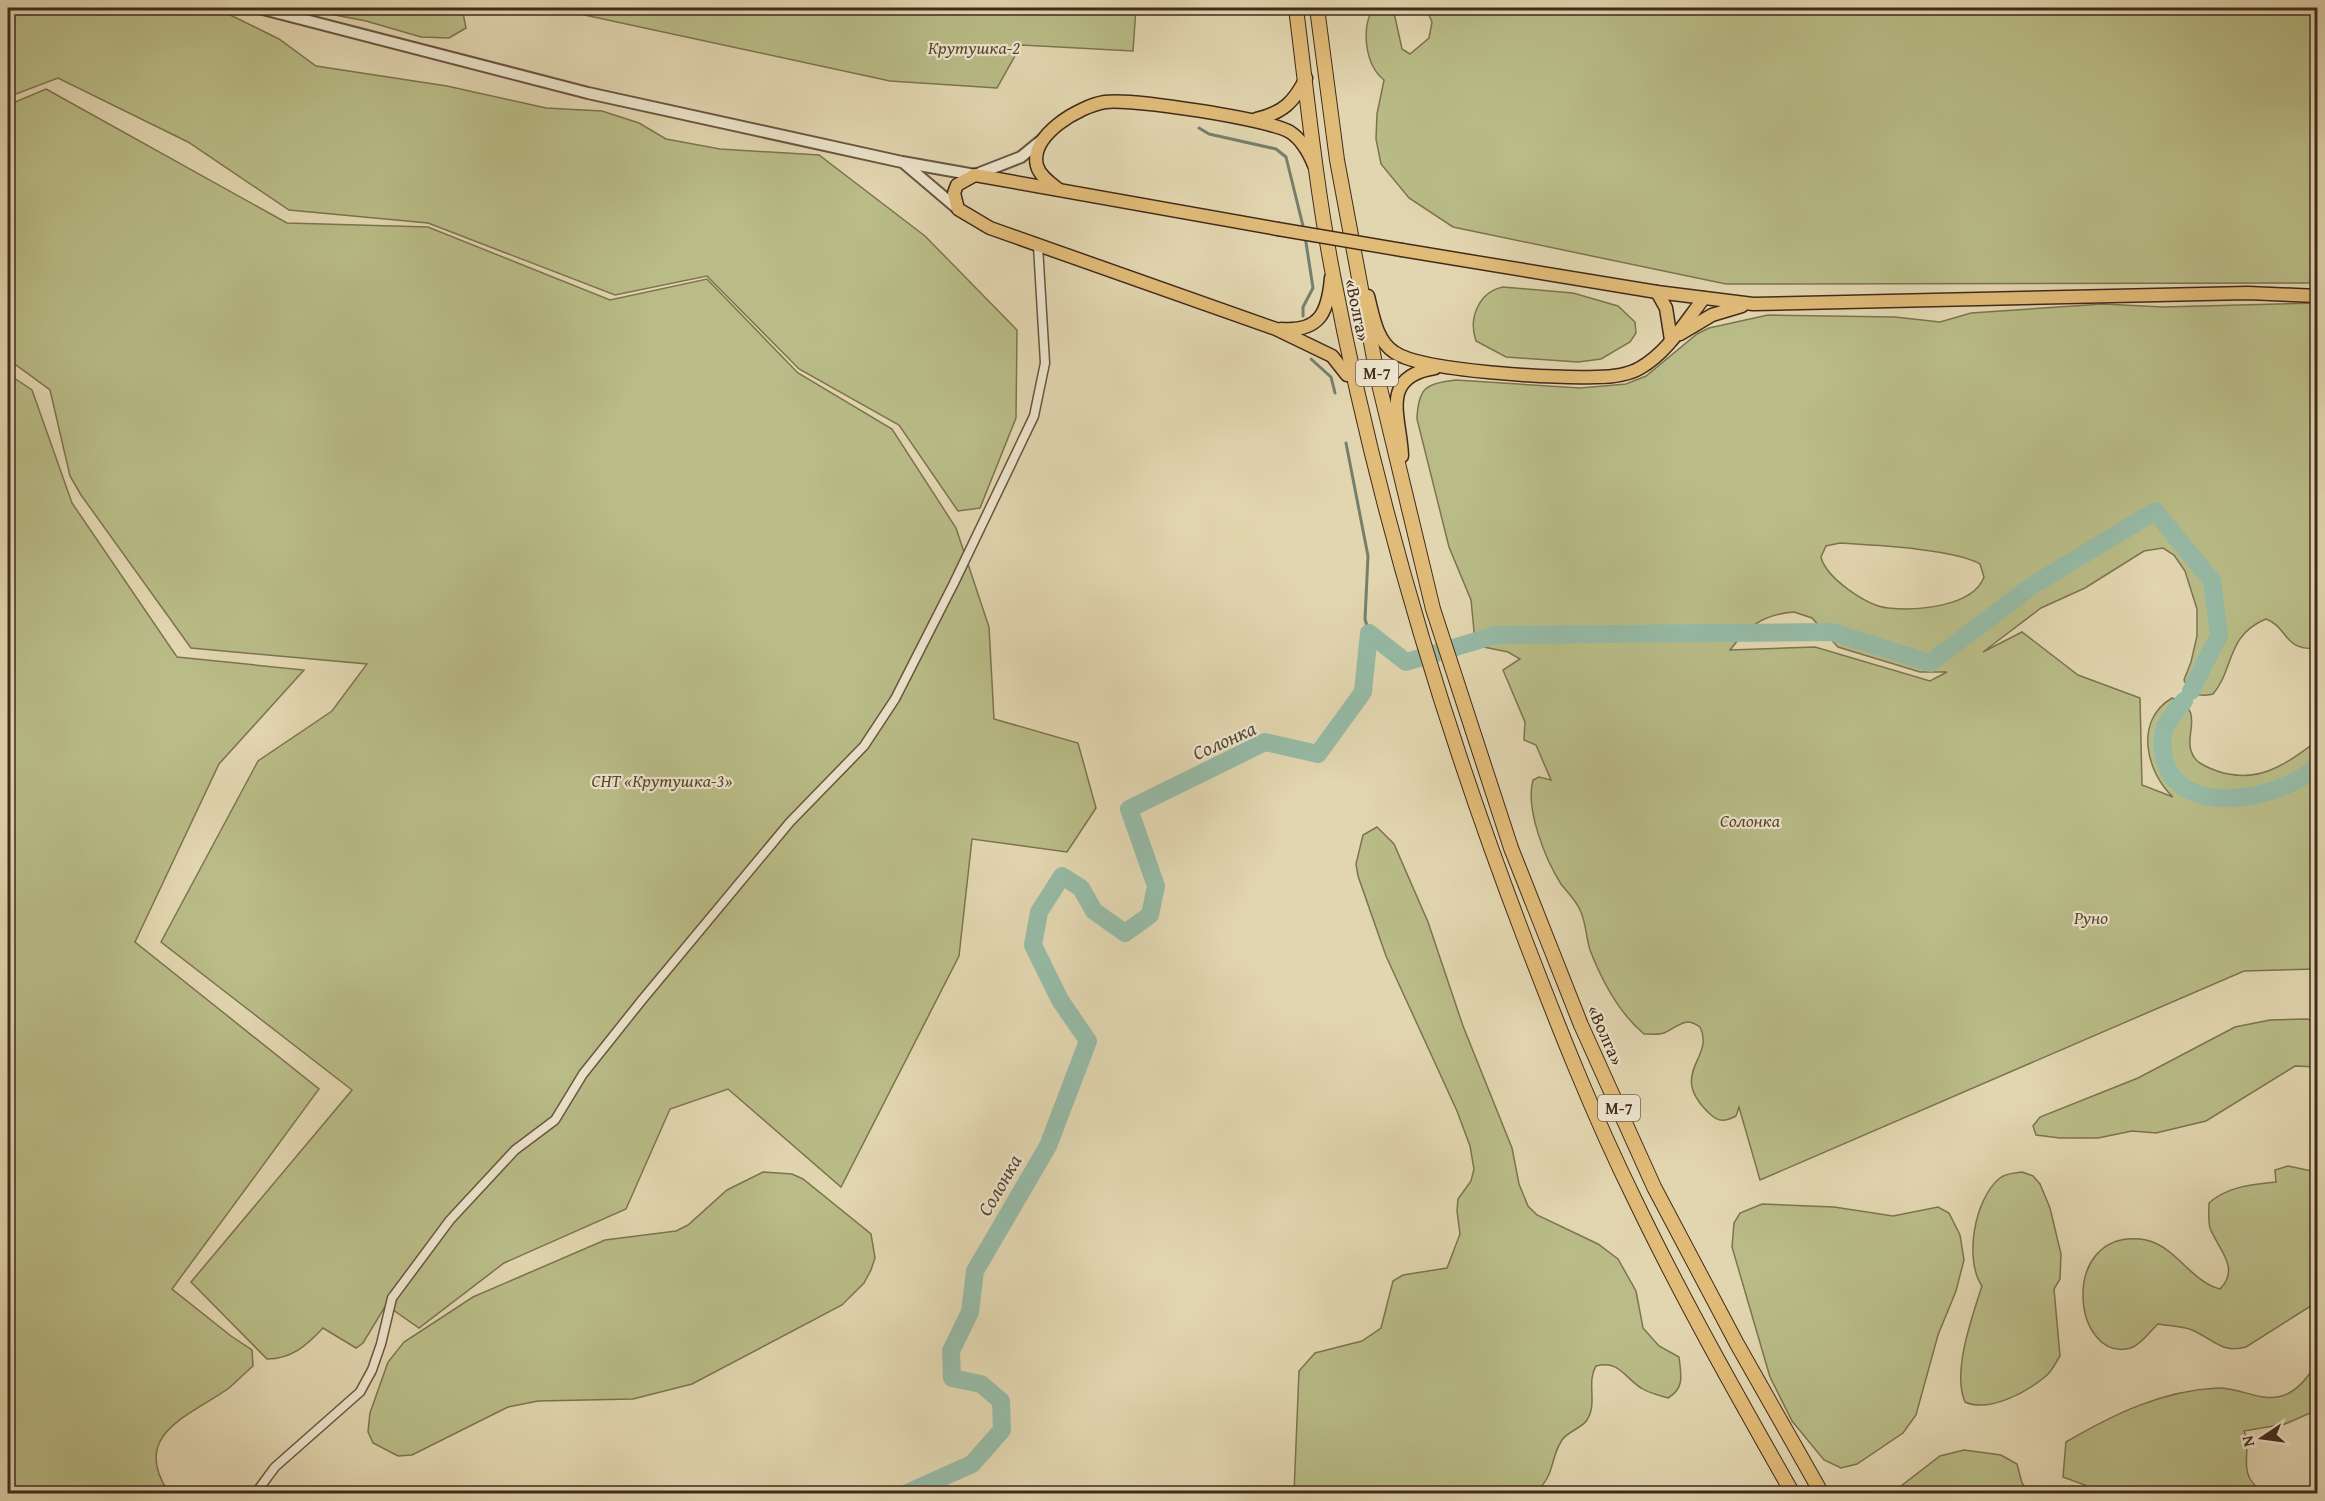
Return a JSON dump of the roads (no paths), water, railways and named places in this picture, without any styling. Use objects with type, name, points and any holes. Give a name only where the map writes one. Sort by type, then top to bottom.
[{"type":"highway","name":"«Волга»","points":[[1296,8],[1332,273],[1366,426],[1414,614],[1443,708],[1492,854],[1561,1033],[1634,1198],[1714,1356],[1793,1494]]},
{"type":"highway","name":"«Волга»","points":[[1317,8],[1337,160],[1378,380],[1433,609],[1511,848],[1581,1025],[1654,1187],[1737,1344],[1822,1494]]},
{"type":"main road","points":[[1252,120],[1283,110],[1292,102],[1306,78]]},
{"type":"main road","points":[[1059,190],[1048,182],[1037,165],[1036,158],[1043,139],[1072,115],[1089,106],[1107,102],[1252,120],[1276,126],[1295,136],[1306,150],[1318,173]]},
{"type":"main road","points":[[1347,375],[1332,356],[1276,329],[990,228],[958,209],[954,194],[957,185],[975,175],[1402,250],[1657,292],[1753,304],[2248,293],[2318,296]]},
{"type":"main road","points":[[1356,270],[1366,290],[1376,329],[1383,342],[1403,357],[1439,367],[1610,376],[1639,369],[1671,340],[1704,298]]},
{"type":"main road","points":[[1276,329],[1298,329],[1314,322],[1327,309],[1332,273]]},
{"type":"main road","points":[[1330,290],[1353,398],[1366,426]]},
{"type":"main road","points":[[1657,292],[1666,308],[1671,340]]},
{"type":"main road","points":[[1671,340],[1712,315],[1753,304]]},
{"type":"main road","points":[[1402,475],[1402,452],[1395,409],[1398,392],[1405,382],[1417,372],[1439,367]]},
{"type":"street","points":[[259,8],[588,93],[902,162],[975,175],[1021,157],[1043,139]]},
{"type":"street","points":[[902,162],[921,175],[958,209]]},
{"type":"street","points":[[255,1494],[275,1467],[360,1392],[376,1358],[392,1298],[450,1220],[515,1150],[555,1120],[583,1074],[642,1000],[790,822],[864,746],[895,699],[954,584],[1034,416],[1045,363],[1038,246]]},
{"type":"waterway","points":[[1199,128],[1209,134],[1276,149],[1286,157],[1304,230]]},
{"type":"waterway","points":[[1303,316],[1303,307],[1313,288],[1305,236]]},
{"type":"waterway","points":[[1311,359],[1331,377],[1335,393]]},
{"type":"waterway","points":[[1346,443],[1368,556],[1365,619],[1369,633]]},
{"type":"waterway","name":"Солонка","points":[[905,1494],[972,1464],[1002,1430],[1001,1401],[981,1384],[952,1378],[951,1351],[970,1312],[975,1271],[1048,1146],[1088,1041],[1060,1000],[1033,945],[1039,912],[1062,876],[1081,888],[1094,911],[1125,933],[1150,915],[1156,886],[1129,809],[1265,742],[1318,754],[1363,692],[1369,633],[1406,662],[1496,635],[1832,632],[1930,663],[2033,585],[2155,511],[2212,581],[2219,635],[2191,691]]},
{"type":"waterway","name":"Солонка","points":[[2184,701],[2165,727],[2162,749],[2167,767],[2179,783],[2196,793],[2216,798],[2239,798],[2262,793],[2284,786],[2304,776],[2318,765]]},
{"type":"park label","name":"Крутушка-2","points":[[974,47]]},
{"type":"park label","name":"СНТ «Крутушка-3»","points":[[662,780]]},
{"type":"park label","name":"Руно","points":[[2091,917]]}]
